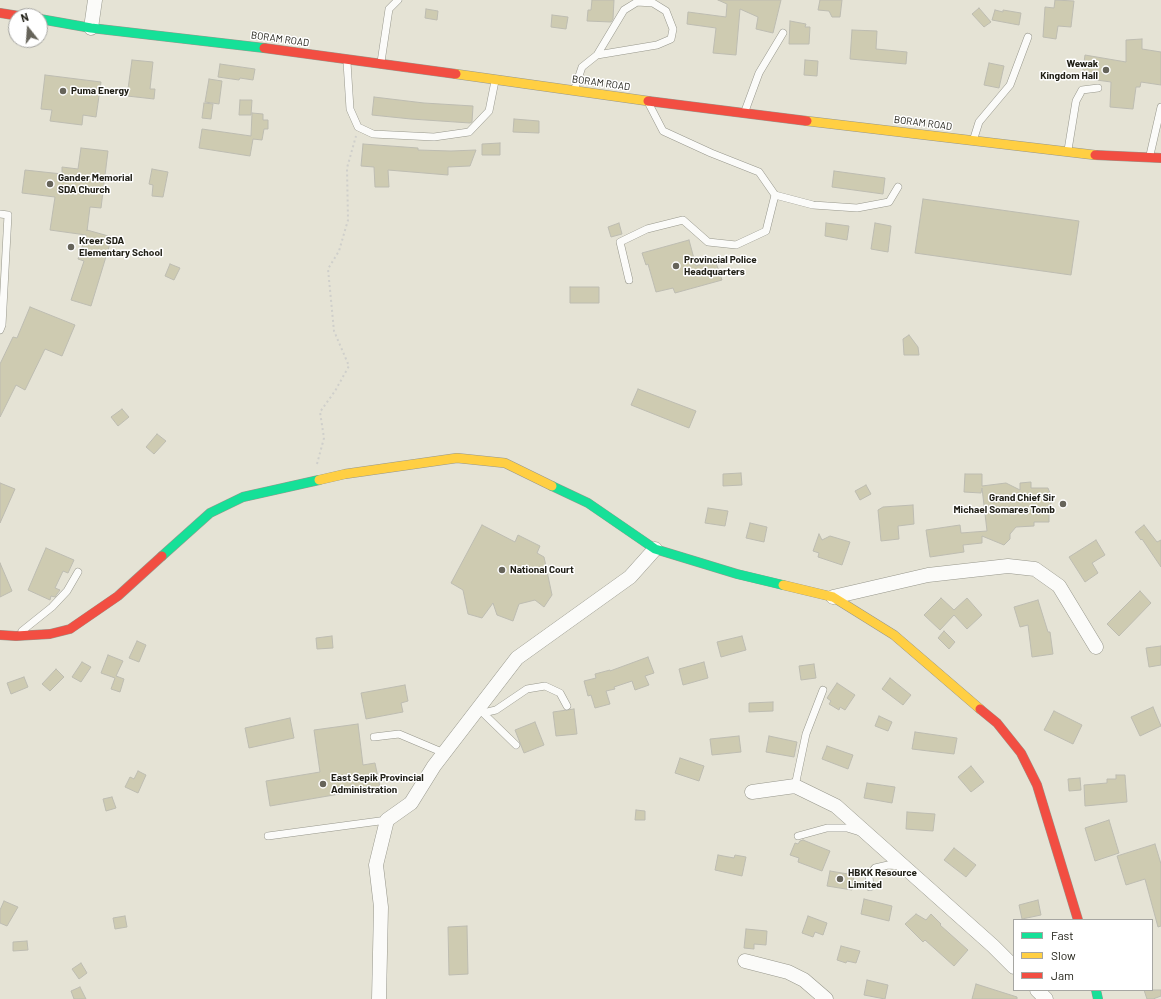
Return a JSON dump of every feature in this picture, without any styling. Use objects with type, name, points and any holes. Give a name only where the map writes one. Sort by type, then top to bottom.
[{"type":"street","points":[[91,28],[96,0]]},
{"type":"street","name":"BORAM ROAD","points":[[48,21],[91,28],[247,46],[744,113],[1101,156],[1161,158]]},
{"type":"street","points":[[0,635],[16,636],[50,634],[70,629],[118,596],[210,514],[243,497],[345,474],[457,458],[505,463],[588,503],[655,549],[737,574],[834,597],[894,635],[997,723],[1021,753],[1037,785],[1078,919]]},
{"type":"street","points":[[379,999],[381,907],[376,865],[387,820],[411,802],[444,753],[481,711],[517,658],[630,577],[655,549]]},
{"type":"street","points":[[834,597],[928,575],[1008,566],[1035,569],[1059,586],[1096,647]]},
{"type":"street","points":[[752,792],[795,786],[836,806],[993,946],[1013,966]]},
{"type":"street","points":[[744,961],[788,972],[804,980],[826,999]]},
{"type":"street","points":[[1038,991],[1046,999]]},
{"type":"lane","points":[[380,64],[388,9],[398,0]]},
{"type":"lane","points":[[574,90],[582,67],[597,55],[624,10],[637,2],[653,4],[666,11],[673,29],[671,40],[657,45],[597,55]]},
{"type":"lane","points":[[744,113],[759,73],[783,33]]},
{"type":"lane","points":[[973,141],[979,122],[1010,85],[1028,37]]},
{"type":"lane","points":[[347,60],[350,109],[358,127],[373,134],[434,137],[469,132],[489,111],[495,80]]},
{"type":"lane","points":[[1068,152],[1076,101],[1082,90],[1098,88]]},
{"type":"lane","points":[[648,100],[663,131],[758,172],[775,195],[813,205],[857,208],[889,202],[898,187]]},
{"type":"lane","points":[[1149,158],[1161,107]]},
{"type":"lane","points":[[629,280],[620,242],[647,229],[683,220],[708,242],[736,245],[766,231],[775,195]]},
{"type":"lane","points":[[0,214],[8,215],[2,325],[0,330]]},
{"type":"lane","points":[[16,636],[52,607],[67,591],[78,572]]},
{"type":"lane","points":[[481,711],[496,710],[526,689],[545,686],[560,693],[567,706]]},
{"type":"lane","points":[[795,786],[806,734],[823,690]]},
{"type":"lane","points":[[481,711],[516,745]]},
{"type":"lane","points":[[374,737],[399,734],[444,753]]},
{"type":"lane","points":[[268,836],[387,820]]},
{"type":"lane","points":[[798,836],[826,828],[847,828],[870,836]]},
{"type":"lane","points":[[870,887],[869,876],[875,868],[888,865],[904,866]]},
{"type":"path","points":[[315,480],[317,462],[324,438],[320,412],[335,391],[349,366],[334,332],[328,269],[338,251],[348,220],[347,168],[358,127]]},
{"type":"building","points":[[592,0],[614,0],[613,19],[611,22],[587,21],[588,10],[591,10]]},
{"type":"building","points":[[718,0],[781,0],[773,33],[756,29],[758,17],[740,9],[736,55],[713,53],[716,28],[687,24],[688,12],[726,17],[727,4]]},
{"type":"building","points":[[820,0],[842,0],[840,17],[832,17],[829,11],[818,10]]},
{"type":"building","points":[[1055,0],[1074,1],[1071,27],[1058,26],[1056,39],[1043,37],[1045,7],[1054,8]]},
{"type":"building","points":[[979,8],[991,22],[984,27],[972,14]]},
{"type":"building","points":[[426,9],[438,11],[437,20],[425,18]]},
{"type":"building","points":[[995,10],[1021,13],[1019,25],[992,20]]},
{"type":"building","points":[[552,15],[568,17],[566,29],[551,27]]},
{"type":"building","points":[[790,21],[806,24],[805,27],[810,27],[809,44],[789,44]]},
{"type":"building","points":[[852,30],[877,31],[876,49],[907,52],[906,64],[850,59]]},
{"type":"building","points":[[1142,39],[1142,49],[1161,52],[1161,85],[1141,82],[1140,87],[1136,87],[1133,109],[1110,107],[1111,82],[1082,78],[1085,55],[1126,62],[1126,40]]},
{"type":"building","points":[[132,60],[153,62],[150,89],[155,89],[154,99],[127,96]]},
{"type":"building","points":[[805,60],[818,61],[817,76],[804,75]]},
{"type":"building","points":[[989,63],[1004,66],[999,88],[984,85]]},
{"type":"building","points":[[220,64],[255,69],[253,80],[218,77]]},
{"type":"building","points":[[45,75],[101,82],[96,117],[83,115],[82,125],[50,121],[52,110],[41,109]]},
{"type":"building","points":[[209,79],[222,81],[219,104],[205,102]]},
{"type":"building","points":[[374,97],[424,103],[473,106],[472,122],[411,119],[372,115]]},
{"type":"building","points":[[240,100],[252,100],[251,115],[239,115]]},
{"type":"building","points":[[204,103],[213,104],[211,119],[202,118]]},
{"type":"building","points":[[252,113],[263,114],[263,120],[268,120],[268,129],[264,129],[262,140],[253,139],[250,156],[199,148],[202,129],[251,136]]},
{"type":"building","points":[[514,119],[539,121],[539,133],[513,132]]},
{"type":"building","points":[[500,143],[500,155],[482,155],[482,144]]},
{"type":"building","points":[[363,144],[418,148],[418,150],[476,150],[470,166],[448,167],[448,175],[388,170],[389,187],[375,187],[374,167],[361,166]]},
{"type":"building","points":[[81,148],[108,151],[101,208],[90,207],[87,230],[112,237],[91,306],[71,300],[84,261],[78,259],[86,235],[50,230],[55,197],[22,193],[25,170],[62,174],[62,167],[78,169]]},
{"type":"building","points":[[152,169],[168,172],[163,197],[152,196],[153,185],[149,184]]},
{"type":"building","points":[[834,171],[885,178],[883,194],[832,187]]},
{"type":"building","points":[[923,199],[1079,221],[1071,275],[915,253]]},
{"type":"building","points":[[619,223],[622,234],[611,237],[608,227]]},
{"type":"building","points":[[826,223],[849,226],[847,240],[825,236]]},
{"type":"building","points":[[875,223],[891,226],[888,252],[871,249]]},
{"type":"building","points":[[689,240],[696,266],[715,260],[722,280],[675,293],[673,288],[656,292],[648,264],[646,265],[642,253]]},
{"type":"building","points":[[170,264],[180,268],[174,280],[165,276]]},
{"type":"building","points":[[570,287],[599,287],[599,303],[570,303]]},
{"type":"building","points":[[30,307],[75,325],[62,356],[45,349],[25,390],[16,385],[0,417],[0,364],[13,337],[17,338]]},
{"type":"building","points":[[909,335],[918,347],[919,355],[904,355],[903,339]]},
{"type":"building","points":[[638,389],[696,411],[689,428],[631,405]]},
{"type":"building","points":[[122,409],[129,417],[118,426],[111,417]]},
{"type":"building","points":[[157,434],[166,441],[154,454],[146,447]]},
{"type":"building","points":[[741,473],[742,485],[723,486],[723,474]]},
{"type":"building","points":[[965,474],[982,474],[982,486],[1006,483],[1020,490],[1020,483],[1031,482],[1031,488],[1048,488],[1053,501],[1049,506],[1049,522],[1034,522],[1034,526],[1016,527],[1010,534],[1010,539],[1004,545],[982,536],[982,543],[963,545],[964,552],[930,557],[926,530],[960,525],[961,533],[987,531],[982,488],[981,493],[964,492]]},
{"type":"building","points":[[0,483],[15,489],[0,523]]},
{"type":"building","points":[[866,485],[871,494],[860,500],[855,491]]},
{"type":"building","points":[[913,505],[914,524],[898,526],[899,539],[881,541],[878,510],[883,507]]},
{"type":"building","points":[[708,508],[728,511],[725,526],[705,523]]},
{"type":"building","points":[[750,523],[767,527],[764,542],[746,538]]},
{"type":"building","name":"National Court","points":[[482,525],[515,542],[518,535],[540,546],[537,553],[544,557],[552,595],[544,607],[535,600],[519,604],[513,621],[497,615],[493,603],[482,618],[468,614],[463,590],[451,583]]},
{"type":"building","points":[[1144,525],[1157,542],[1161,540],[1161,567],[1142,539],[1141,540],[1135,532]]},
{"type":"building","points":[[819,534],[822,540],[830,536],[850,542],[842,565],[818,557],[819,553],[813,551]]},
{"type":"building","points":[[1096,540],[1105,555],[1092,563],[1098,573],[1085,582],[1069,557]]},
{"type":"building","points":[[46,548],[74,560],[68,573],[63,571],[55,588],[60,590],[55,597],[51,596],[50,600],[28,590]]},
{"type":"building","points":[[0,563],[12,591],[0,597]]},
{"type":"building","points":[[1140,591],[1151,603],[1119,636],[1107,624]]},
{"type":"building","points":[[941,598],[954,610],[967,598],[982,615],[967,629],[954,615],[940,630],[924,615]]},
{"type":"building","points":[[1038,600],[1048,632],[1050,632],[1053,654],[1032,657],[1028,625],[1020,627],[1014,607]]},
{"type":"building","points":[[944,631],[955,642],[949,649],[938,638]]},
{"type":"building","points":[[332,636],[333,648],[317,649],[316,638]]},
{"type":"building","points":[[742,636],[746,650],[721,657],[717,642]]},
{"type":"building","points":[[137,641],[146,645],[139,662],[129,658]]},
{"type":"building","points":[[1161,646],[1161,665],[1149,667],[1146,648]]},
{"type":"building","points":[[108,655],[123,661],[116,676],[124,679],[120,692],[111,689],[115,678],[101,673]]},
{"type":"building","points":[[648,657],[654,673],[645,676],[649,685],[635,690],[632,681],[614,687],[615,689],[606,691],[610,704],[595,708],[591,695],[588,696],[584,681],[596,678],[595,674],[610,671]]},
{"type":"building","points":[[82,662],[91,667],[81,682],[72,677]]},
{"type":"building","points":[[704,662],[708,678],[683,685],[679,669]]},
{"type":"building","points":[[814,664],[816,678],[801,680],[799,666]]},
{"type":"building","points":[[56,669],[64,677],[50,691],[42,684]]},
{"type":"building","points":[[24,677],[28,687],[11,694],[7,683]]},
{"type":"building","points":[[890,678],[911,695],[903,705],[882,689]]},
{"type":"building","points":[[837,683],[855,695],[845,710],[840,707],[839,710],[829,704],[831,701],[827,698]]},
{"type":"building","points":[[405,685],[408,701],[401,703],[403,712],[366,719],[361,693]]},
{"type":"building","points":[[773,702],[773,711],[749,712],[749,703]]},
{"type":"building","points":[[1153,707],[1161,726],[1140,736],[1131,717]]},
{"type":"building","points":[[574,709],[577,734],[556,736],[553,712]]},
{"type":"building","points":[[1054,711],[1082,725],[1073,744],[1044,730]]},
{"type":"building","points":[[879,716],[892,722],[888,731],[875,726]]},
{"type":"building","points":[[290,718],[294,738],[249,748],[245,728]]},
{"type":"building","points":[[535,722],[544,745],[524,753],[515,730]]},
{"type":"building","points":[[358,724],[363,765],[375,763],[380,787],[270,806],[266,781],[320,772],[314,730]]},
{"type":"building","points":[[915,732],[957,738],[954,754],[912,749]]},
{"type":"building","points":[[739,736],[741,752],[712,755],[710,739]]},
{"type":"building","points":[[769,736],[797,742],[794,757],[766,752]]},
{"type":"building","points":[[827,746],[853,755],[848,769],[822,759]]},
{"type":"building","points":[[680,758],[704,766],[699,781],[675,773]]},
{"type":"building","points":[[971,766],[984,782],[971,792],[958,777]]},
{"type":"building","points":[[138,771],[146,775],[138,793],[125,787],[130,777],[134,779]]},
{"type":"building","points":[[1116,775],[1125,775],[1127,802],[1085,806],[1084,785],[1107,783],[1107,779],[1116,779]]},
{"type":"building","points":[[1080,778],[1081,790],[1069,791],[1068,779]]},
{"type":"building","points":[[867,783],[895,787],[892,803],[864,798]]},
{"type":"building","points":[[112,797],[116,808],[106,811],[103,799]]},
{"type":"building","points":[[636,810],[645,811],[645,820],[635,820]]},
{"type":"building","points":[[907,812],[935,814],[933,831],[906,829]]},
{"type":"building","points":[[1109,820],[1119,853],[1095,861],[1085,828]]},
{"type":"building","points":[[803,840],[830,851],[822,871],[798,862],[799,858],[790,855],[795,843],[798,844]]},
{"type":"building","points":[[1155,844],[1161,864],[1161,926],[1158,927],[1145,879],[1126,885],[1117,856]]},
{"type":"building","points":[[954,848],[976,865],[966,877],[944,860]]},
{"type":"building","points":[[718,855],[734,858],[735,855],[746,857],[742,876],[715,870]]},
{"type":"building","points":[[830,871],[854,875],[852,890],[827,886]]},
{"type":"building","points":[[864,899],[892,906],[889,921],[861,914]]},
{"type":"building","points":[[1038,900],[1041,915],[1022,919],[1019,905]]},
{"type":"building","points":[[4,901],[18,907],[7,926],[0,923],[0,910]]},
{"type":"building","points":[[916,914],[926,920],[931,914],[941,924],[940,925],[968,950],[954,966],[925,940],[923,942],[905,924]]},
{"type":"building","points":[[125,916],[127,927],[115,929],[113,918]]},
{"type":"building","points":[[808,916],[827,923],[823,935],[815,932],[813,937],[802,933]]},
{"type":"building","points":[[467,926],[468,974],[449,975],[448,927]]},
{"type":"building","points":[[746,929],[767,931],[766,945],[754,944],[754,949],[744,948]]},
{"type":"building","points":[[27,941],[28,950],[13,951],[13,942]]},
{"type":"building","points":[[841,946],[860,951],[856,963],[847,961],[846,963],[837,960]]},
{"type":"building","points":[[81,963],[87,973],[79,979],[72,969]]},
{"type":"building","points":[[867,980],[888,985],[885,999],[864,995]]},
{"type":"building","points":[[976,984],[1017,997],[1017,999],[972,999]]},
{"type":"building","points":[[80,987],[86,999],[74,999],[71,991]]},
{"type":"building","points":[[1161,990],[1161,996],[1153,999],[1147,999],[1144,991]]},
{"type":"traffic: fast","points":[[48,20],[91,28],[264,48]]},
{"type":"traffic: fast","points":[[162,556],[210,513],[243,497],[319,480]]},
{"type":"traffic: fast","points":[[552,486],[588,503],[655,549],[737,574],[783,585]]},
{"type":"traffic: fast","points":[[1096,991],[1098,999]]},
{"type":"traffic: slow","points":[[456,74],[648,101]]},
{"type":"traffic: slow","points":[[807,121],[1095,155]]},
{"type":"traffic: slow","points":[[319,480],[345,474],[457,458],[505,463],[552,486]]},
{"type":"traffic: slow","points":[[783,585],[833,597],[894,635],[980,709]]},
{"type":"traffic: jam","points":[[0,13],[8,14]]},
{"type":"traffic: jam","points":[[264,48],[456,74]]},
{"type":"traffic: jam","points":[[648,101],[807,121]]},
{"type":"traffic: jam","points":[[1095,155],[1161,158]]},
{"type":"traffic: jam","points":[[0,635],[16,636],[50,634],[70,629],[118,596],[162,556]]},
{"type":"traffic: jam","points":[[980,709],[997,723],[1021,753],[1037,785],[1078,919]]},
{"type":"place","name":"Wewak Kingdom Hall","points":[[1106,70]]},
{"type":"place","name":"Puma Energy","points":[[63,91]]},
{"type":"place","name":"Gander Memorial SDA Church","points":[[50,184]]},
{"type":"place","name":"Kreer SDA Elementary School","points":[[71,247]]},
{"type":"place","name":"Provincial Police Headquarters","points":[[676,266]]},
{"type":"place","name":"Grand Chief Sir Michael Somares Tomb","points":[[1063,504]]},
{"type":"place","name":"National Court","points":[[502,570]]},
{"type":"place","name":"East Sepik Provincial Administration","points":[[323,784]]},
{"type":"place","name":"HBKK Resource Limited","points":[[840,879]]}]
